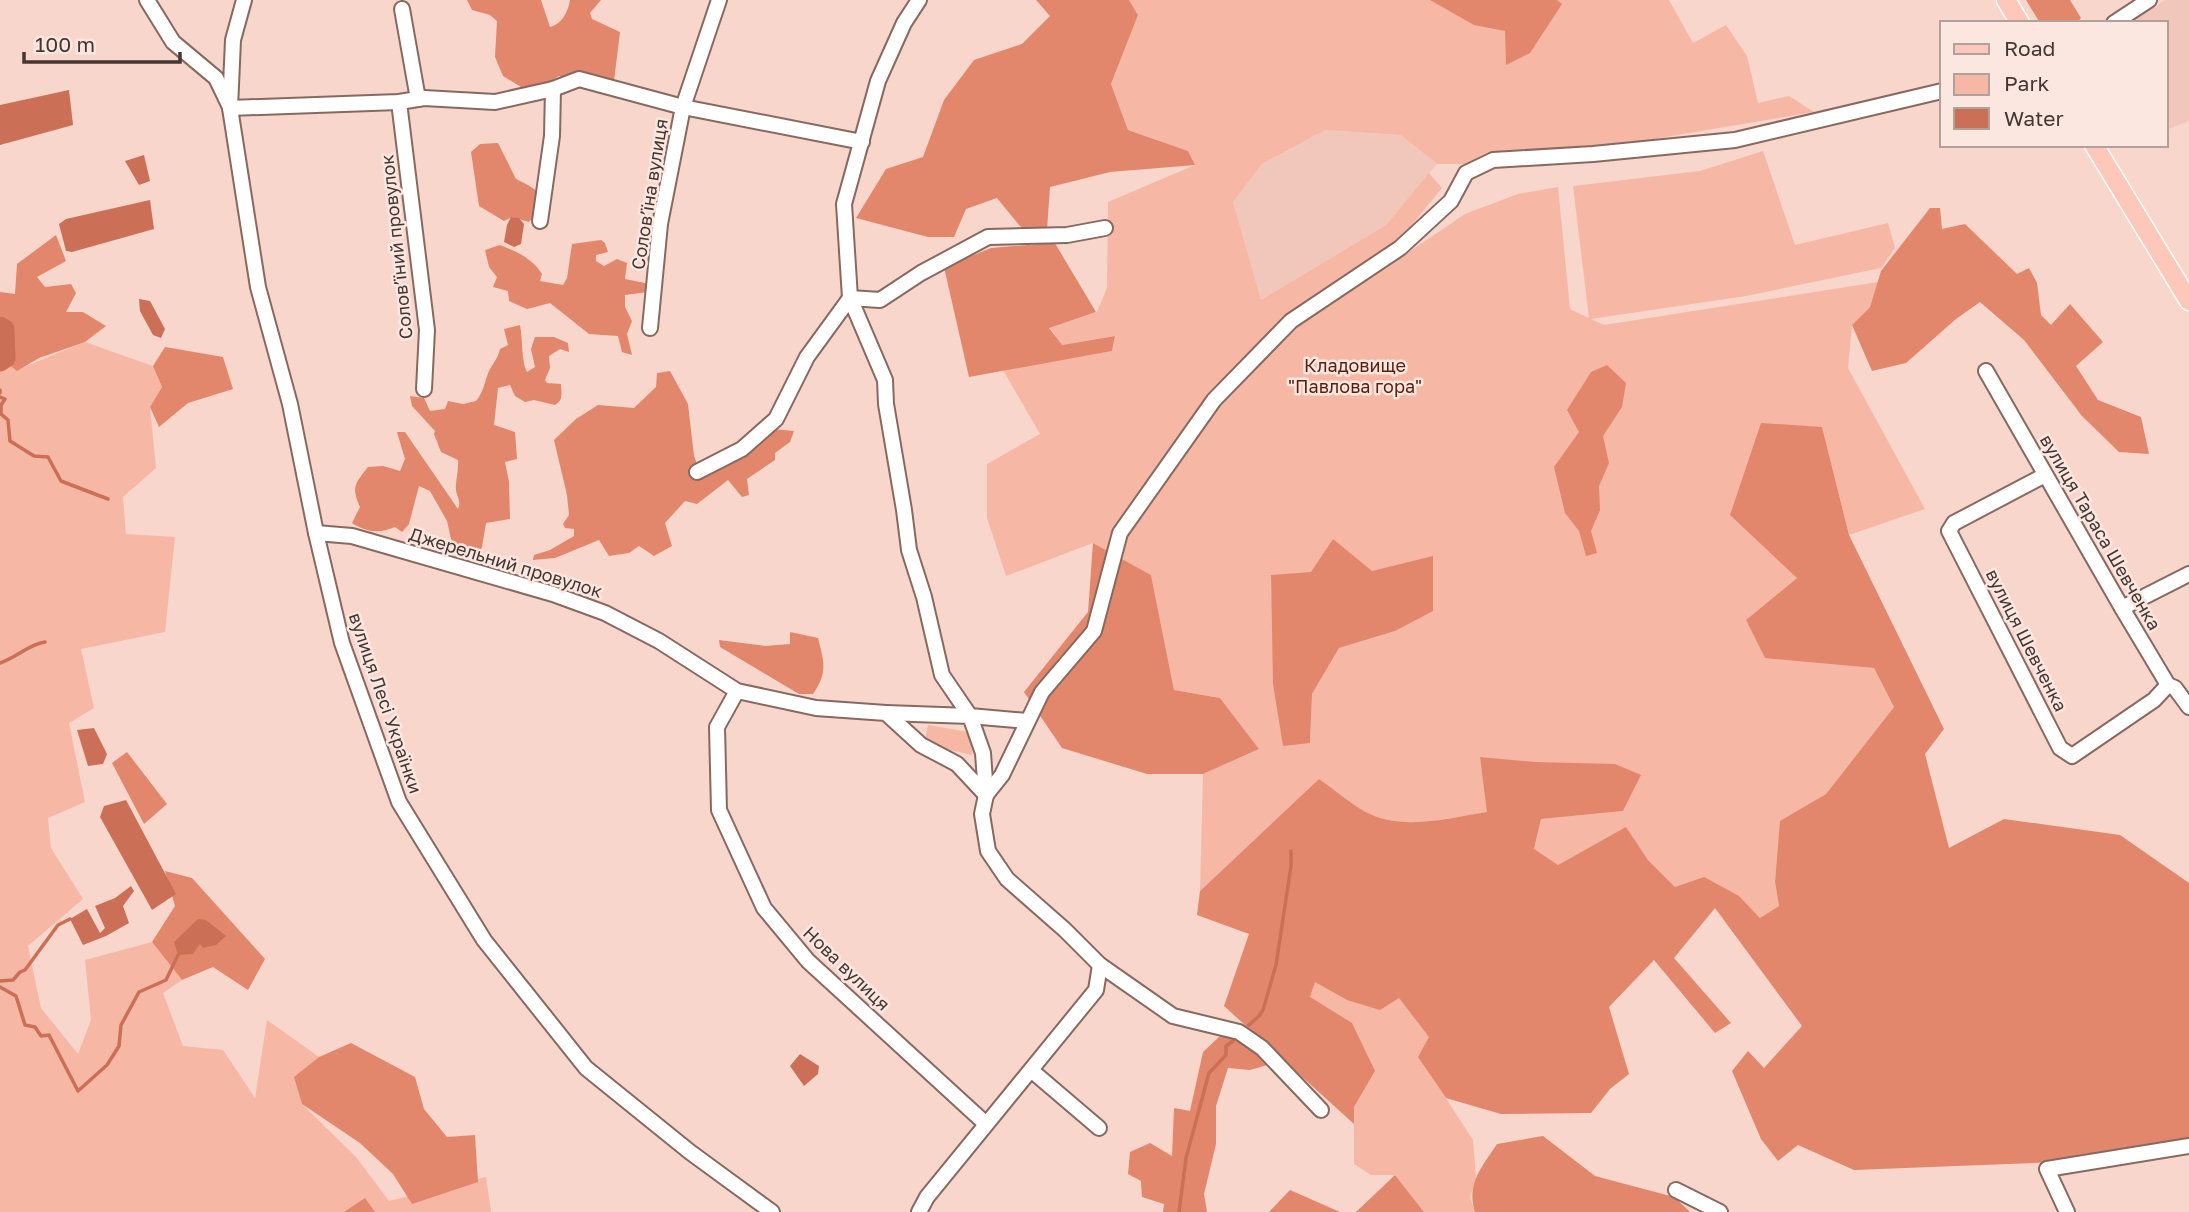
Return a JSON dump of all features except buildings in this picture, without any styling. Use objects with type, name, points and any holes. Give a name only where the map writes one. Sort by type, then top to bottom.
[{"type":"main road","points":[[2006,0],[2019,21]]},
{"type":"main road","points":[[2095,147],[2189,301]]},
{"type":"street","points":[[147,0],[173,42],[216,78],[230,108]]},
{"type":"street","points":[[230,108],[233,40],[244,0]]},
{"type":"street","points":[[683,107],[719,0]]},
{"type":"street","points":[[919,0],[904,23],[878,81],[844,204],[850,298],[885,380],[909,550],[924,597],[942,676],[971,716],[983,753],[986,795],[982,814],[988,851],[1007,879],[1100,965],[1173,1016],[1239,1032],[1262,1048],[1321,1110]]},
{"type":"street","points":[[2117,21],[2149,0]]},
{"type":"street","points":[[402,9],[418,99]]},
{"type":"street","name":"Соловʼїна вулиця","points":[[230,108],[418,99],[495,102],[553,89],[579,79],[683,107],[862,142]]},
{"type":"street","points":[[540,221],[552,136],[553,89]]},
{"type":"street","points":[[986,795],[1002,775],[1042,692],[1094,631],[1120,533],[1214,400],[1291,321],[1400,248],[1451,201],[1466,173],[1493,160],[1593,154],[1735,140],[1940,91]]},
{"type":"street","name":"Соловʼїний провулок","points":[[399,102],[427,330],[424,389]]},
{"type":"street","name":"Соловʼїна вулиця","points":[[650,328],[660,224],[683,107]]},
{"type":"street","name":"вулиця Лесі Українки","points":[[230,108],[258,287],[290,404],[342,643],[399,802],[484,940],[586,1068],[690,1152],[772,1212]]},
{"type":"street","points":[[850,298],[880,300],[921,273],[988,237],[1067,236],[1104,228]]},
{"type":"street","points":[[697,472],[742,449],[776,419],[807,357],[850,298]]},
{"type":"street","name":"вулиця Тараса Шевченка","points":[[1986,371],[2168,685],[2175,688],[2189,707]]},
{"type":"street","name":"вулиця Шевченка","points":[[2045,475],[1954,523],[1949,531],[2060,748],[2072,756],[2154,700],[2168,685]]},
{"type":"street","name":"Джерельний провулок","points":[[316,533],[352,536],[553,593],[592,608],[659,641],[737,691],[816,708],[971,716]]},
{"type":"street","points":[[2122,608],[2189,574]]},
{"type":"street","name":"Нова вулиця","points":[[737,691],[717,727],[719,810],[764,908],[808,961],[986,1124]]},
{"type":"street","points":[[886,713],[921,745],[957,764],[986,795]]},
{"type":"street","points":[[971,716],[1027,721]]},
{"type":"street","points":[[919,1212],[927,1197],[1096,990],[1100,965]]},
{"type":"street","points":[[1031,1070],[1099,1128]]},
{"type":"street","points":[[2067,1212],[2047,1170],[2189,1146]]},
{"type":"street","points":[[1676,1190],[1720,1212]]},
{"type":"shaded area","points":[[467,0],[541,0],[550,27],[564,17],[570,0],[601,0],[590,13],[592,19],[620,32],[614,81],[578,74],[566,78],[559,76],[543,85],[521,87],[503,76],[495,57],[497,21],[490,15],[472,10]]},
{"type":"shaded area","points":[[1036,0],[1129,0],[1138,15],[1111,84],[1128,130],[1188,151],[1195,165],[1110,172],[1050,187],[1047,230],[1096,312],[1049,328],[1062,345],[1115,336],[1112,351],[969,377],[944,267],[991,248],[1040,244],[1019,225],[997,198],[966,209],[954,237],[928,237],[856,218],[886,169],[923,157],[944,100],[974,60],[1022,44],[1050,16]]},
{"type":"shaded area","points":[[1430,0],[1557,0],[1562,4],[1530,53],[1506,65],[1505,31],[1474,25]]},
{"type":"shaded area","points":[[2026,0],[2070,0],[2081,18],[2079,21],[2039,21]]},
{"type":"shaded area","points":[[2165,0],[2189,0],[2189,121],[2168,129],[2168,21],[2133,21]]},
{"type":"shaded area","points":[[1325,130],[1401,135],[1437,164],[1386,225],[1261,300],[1233,202],[1262,164]]},
{"type":"shaded area","points":[[498,143],[516,179],[543,195],[535,215],[529,222],[512,217],[504,221],[479,206],[471,152],[480,144]]},
{"type":"shaded area","points":[[1930,208],[1940,208],[1942,229],[1965,224],[2017,274],[2029,268],[2037,283],[2041,315],[2051,325],[2070,304],[2103,342],[2076,366],[2098,400],[2141,417],[2149,454],[2119,452],[2082,416],[2024,340],[1980,302],[1956,319],[1906,363],[1872,371],[1852,325],[1870,307],[1881,271]]},
{"type":"shaded area","points":[[56,235],[66,261],[37,277],[45,287],[71,284],[76,293],[66,312],[83,312],[106,326],[85,342],[39,358],[17,371],[0,357],[0,292],[15,294],[17,264]]},
{"type":"shaded area","points":[[601,240],[608,252],[596,255],[596,261],[604,266],[617,259],[627,263],[625,279],[650,284],[648,292],[625,295],[625,307],[632,321],[627,334],[632,355],[622,352],[618,336],[589,334],[550,303],[527,309],[509,301],[508,291],[493,287],[497,277],[489,267],[485,250],[500,245],[512,250],[538,268],[542,274],[540,281],[563,285],[567,278],[572,244]]},
{"type":"shaded area","points":[[520,325],[527,372],[535,367],[531,349],[535,337],[554,337],[568,343],[569,352],[560,349],[549,356],[550,368],[545,380],[547,383],[561,384],[561,399],[555,405],[534,400],[525,402],[515,396],[510,385],[498,388],[494,425],[515,432],[517,459],[505,462],[509,482],[510,519],[486,523],[482,547],[477,557],[466,557],[453,547],[447,521],[430,491],[419,486],[409,524],[402,532],[395,527],[384,531],[368,530],[352,523],[360,507],[356,485],[368,467],[383,466],[400,471],[405,459],[397,432],[405,432],[458,509],[458,460],[441,452],[435,431],[412,406],[410,396],[424,398],[430,411],[445,409],[448,401],[463,404],[476,401],[500,349],[508,345],[504,329]]},
{"type":"shaded area","points":[[165,347],[223,357],[233,389],[188,403],[159,427],[150,407],[162,387],[153,366]]},
{"type":"shaded area","points":[[1607,365],[1626,383],[1622,407],[1603,436],[1609,463],[1599,486],[1600,510],[1591,531],[1597,553],[1586,556],[1579,531],[1565,513],[1554,467],[1579,432],[1567,410],[1591,372]]},
{"type":"shaded area","points":[[670,371],[688,404],[694,456],[699,469],[772,429],[794,431],[790,442],[775,453],[775,460],[747,479],[749,495],[742,497],[728,480],[697,504],[685,501],[665,523],[672,546],[654,556],[639,546],[629,553],[609,556],[599,540],[555,558],[533,560],[534,555],[550,550],[574,536],[574,529],[565,528],[563,524],[569,515],[567,495],[554,440],[576,419],[598,405],[634,408],[656,387],[657,373]]},
{"type":"shaded area","points":[[1761,423],[1822,427],[1849,535],[1944,729],[1925,754],[1949,848],[2004,819],[2120,835],[2189,883],[2189,1141],[2058,1162],[1854,1170],[1798,1145],[1778,1161],[1761,1139],[1732,1071],[1748,1051],[1764,1068],[1802,1026],[1715,908],[1674,958],[1731,1023],[1715,1033],[1654,960],[1609,1007],[1629,1074],[1610,1089],[1591,1113],[1501,1114],[1446,1098],[1418,1057],[1429,1037],[1399,998],[1380,1010],[1347,1000],[1315,982],[1310,997],[1352,1023],[1375,1071],[1354,1107],[1354,1124],[1224,1006],[1249,934],[1197,915],[1200,891],[1319,779],[1364,811],[1378,817],[1393,821],[1425,822],[1487,812],[1480,757],[1534,762],[1615,764],[1641,775],[1623,811],[1541,819],[1534,849],[1558,865],[1626,827],[1648,860],[1675,887],[1704,877],[1739,896],[1760,918],[1779,906],[1775,882],[1780,821],[1826,794],[1894,707],[1874,668],[1765,658],[1746,620],[1797,578],[1730,515]]},
{"type":"shaded area","points":[[1333,539],[1372,571],[1433,556],[1433,611],[1395,631],[1339,648],[1312,694],[1310,743],[1283,746],[1273,684],[1271,575],[1311,572]]},
{"type":"shaded area","points":[[1093,543],[1151,575],[1174,690],[1220,698],[1259,749],[1203,774],[1147,774],[1062,748],[1024,692],[1088,612]]},
{"type":"shaded area","points":[[790,632],[818,638],[823,673],[813,694],[799,694],[720,647],[719,640],[765,646],[790,644]]},
{"type":"shaded area","points":[[127,752],[167,804],[144,824],[112,763]]},
{"type":"shaded area","points":[[165,871],[192,878],[265,959],[248,990],[213,967],[182,980],[152,942],[175,906]]},
{"type":"shaded area","points":[[1220,1036],[1239,1036],[1271,1064],[1250,1070],[1228,1068],[1216,1106],[1216,1144],[1204,1194],[1207,1212],[1163,1212],[1164,1204],[1142,1197],[1141,1181],[1128,1174],[1130,1152],[1150,1143],[1172,1156],[1174,1108],[1190,1111],[1203,1052]]},
{"type":"shaded area","points":[[351,1043],[415,1077],[424,1109],[447,1137],[475,1135],[478,1182],[412,1204],[393,1174],[360,1143],[302,1104],[294,1077],[319,1057]]},
{"type":"shaded area","points":[[1543,1136],[1595,1176],[1674,1197],[1690,1212],[1475,1212],[1474,1184],[1497,1144]]},
{"type":"shaded area","points":[[1395,1175],[1424,1212],[1356,1212]]},
{"type":"shaded area","points":[[1290,1190],[1340,1212],[1269,1212]]},
{"type":"shaded area","points":[[365,1198],[375,1212],[344,1212]]},
{"type":"green space","name":"Кладовище \"Павлова гора\"","points":[[1129,0],[1669,0],[1693,43],[1726,25],[1747,56],[1758,103],[1789,96],[1814,112],[1612,146],[1488,152],[1464,164],[1437,164],[1401,135],[1325,130],[1262,164],[1233,202],[1261,300],[1386,225],[1429,173],[1442,188],[1396,244],[1403,256],[1465,214],[1518,194],[1558,187],[1570,309],[1589,318],[1573,186],[1700,171],[1763,151],[1795,245],[1888,223],[1895,248],[1881,268],[1746,296],[1591,319],[1604,325],[1878,282],[1870,307],[1852,325],[1848,368],[1925,509],[1849,535],[1822,428],[1797,578],[1746,620],[1765,657],[1874,668],[1894,707],[1826,794],[1781,821],[1775,882],[1779,906],[1760,918],[1738,896],[1675,887],[1648,860],[1626,828],[1558,865],[1534,850],[1541,819],[1623,811],[1640,775],[1480,757],[1488,812],[1425,822],[1393,821],[1358,808],[1319,779],[1200,891],[1203,774],[1259,749],[1220,698],[1174,690],[1151,575],[1093,543],[1006,576],[987,518],[987,464],[1040,434],[1003,370],[1112,351],[1115,336],[1061,345],[1049,327],[1097,312],[1107,288],[1108,202],[1195,165],[1188,151],[1128,130],[1111,84],[1138,15]],"holes":[[[1372,571],[1395,631],[1339,648],[1312,694],[1310,743],[1273,632],[1271,575]]]},
{"type":"green space","points":[[85,342],[153,366],[162,387],[150,407],[156,468],[123,497],[126,534],[175,537],[165,632],[81,649],[94,708],[69,723],[85,802],[48,818],[51,848],[83,899],[28,946],[41,1008],[78,1054],[91,1020],[85,960],[152,942],[182,980],[163,993],[183,1046],[223,1050],[255,1098],[267,1020],[319,1057],[295,1077],[302,1104],[356,1157],[389,1201],[486,1177],[491,1212],[0,1212],[0,357],[17,370]]},
{"type":"green space","points":[[928,725],[974,733],[972,755],[924,744]]},
{"type":"green space","points":[[1315,981],[1347,1000],[1399,998],[1430,1037],[1419,1057],[1473,1140],[1476,1178],[1470,1198],[1475,1212],[1424,1212],[1395,1175],[1371,1175],[1354,1164],[1354,1107],[1375,1071],[1310,997]]},
{"type":"water","points":[[69,90],[73,125],[0,145],[0,105]]},
{"type":"water","points":[[144,155],[150,181],[139,185],[125,161]]},
{"type":"water","points":[[150,200],[154,229],[72,252],[66,251],[59,224],[66,219]]},
{"type":"water","points":[[511,217],[519,218],[524,224],[521,244],[514,247],[504,242]]},
{"type":"water","points":[[139,299],[150,301],[165,329],[161,338],[153,335],[140,311]]},
{"type":"water","points":[[94,728],[107,754],[103,764],[88,766],[77,730]]},
{"type":"water","points":[[126,800],[176,894],[152,910],[100,817],[104,806]]},
{"type":"water","points":[[131,886],[134,891],[123,906],[129,923],[83,945],[70,919],[87,909],[100,933],[105,928],[95,906],[115,898]]},
{"type":"water","points":[[198,919],[206,920],[226,936],[216,945],[203,948],[200,944],[193,954],[178,955],[174,942]]},
{"type":"water","points":[[800,1054],[819,1066],[818,1074],[804,1086],[790,1066]]},
{"type":"waterway","points":[[0,326],[5,329],[6,358],[0,362]]},
{"type":"waterway","points":[[0,397],[5,399],[1,405],[1,414],[8,420],[10,441],[34,456],[48,457],[61,481],[108,499]]},
{"type":"waterway","points":[[0,663],[45,642]]},
{"type":"waterway","points":[[1249,1025],[1263,1010],[1276,965],[1291,851]]},
{"type":"waterway","points":[[0,981],[13,980],[25,970],[58,925],[70,919]]},
{"type":"waterway","points":[[0,987],[16,996],[25,1025],[35,1027],[41,1036],[49,1035],[78,1091],[107,1065],[119,1046],[121,1025],[139,992],[166,980],[178,955]]},
{"type":"waterway","points":[[1179,1212],[1186,1158],[1209,1073],[1226,1055],[1226,1046],[1233,1041]]}]
